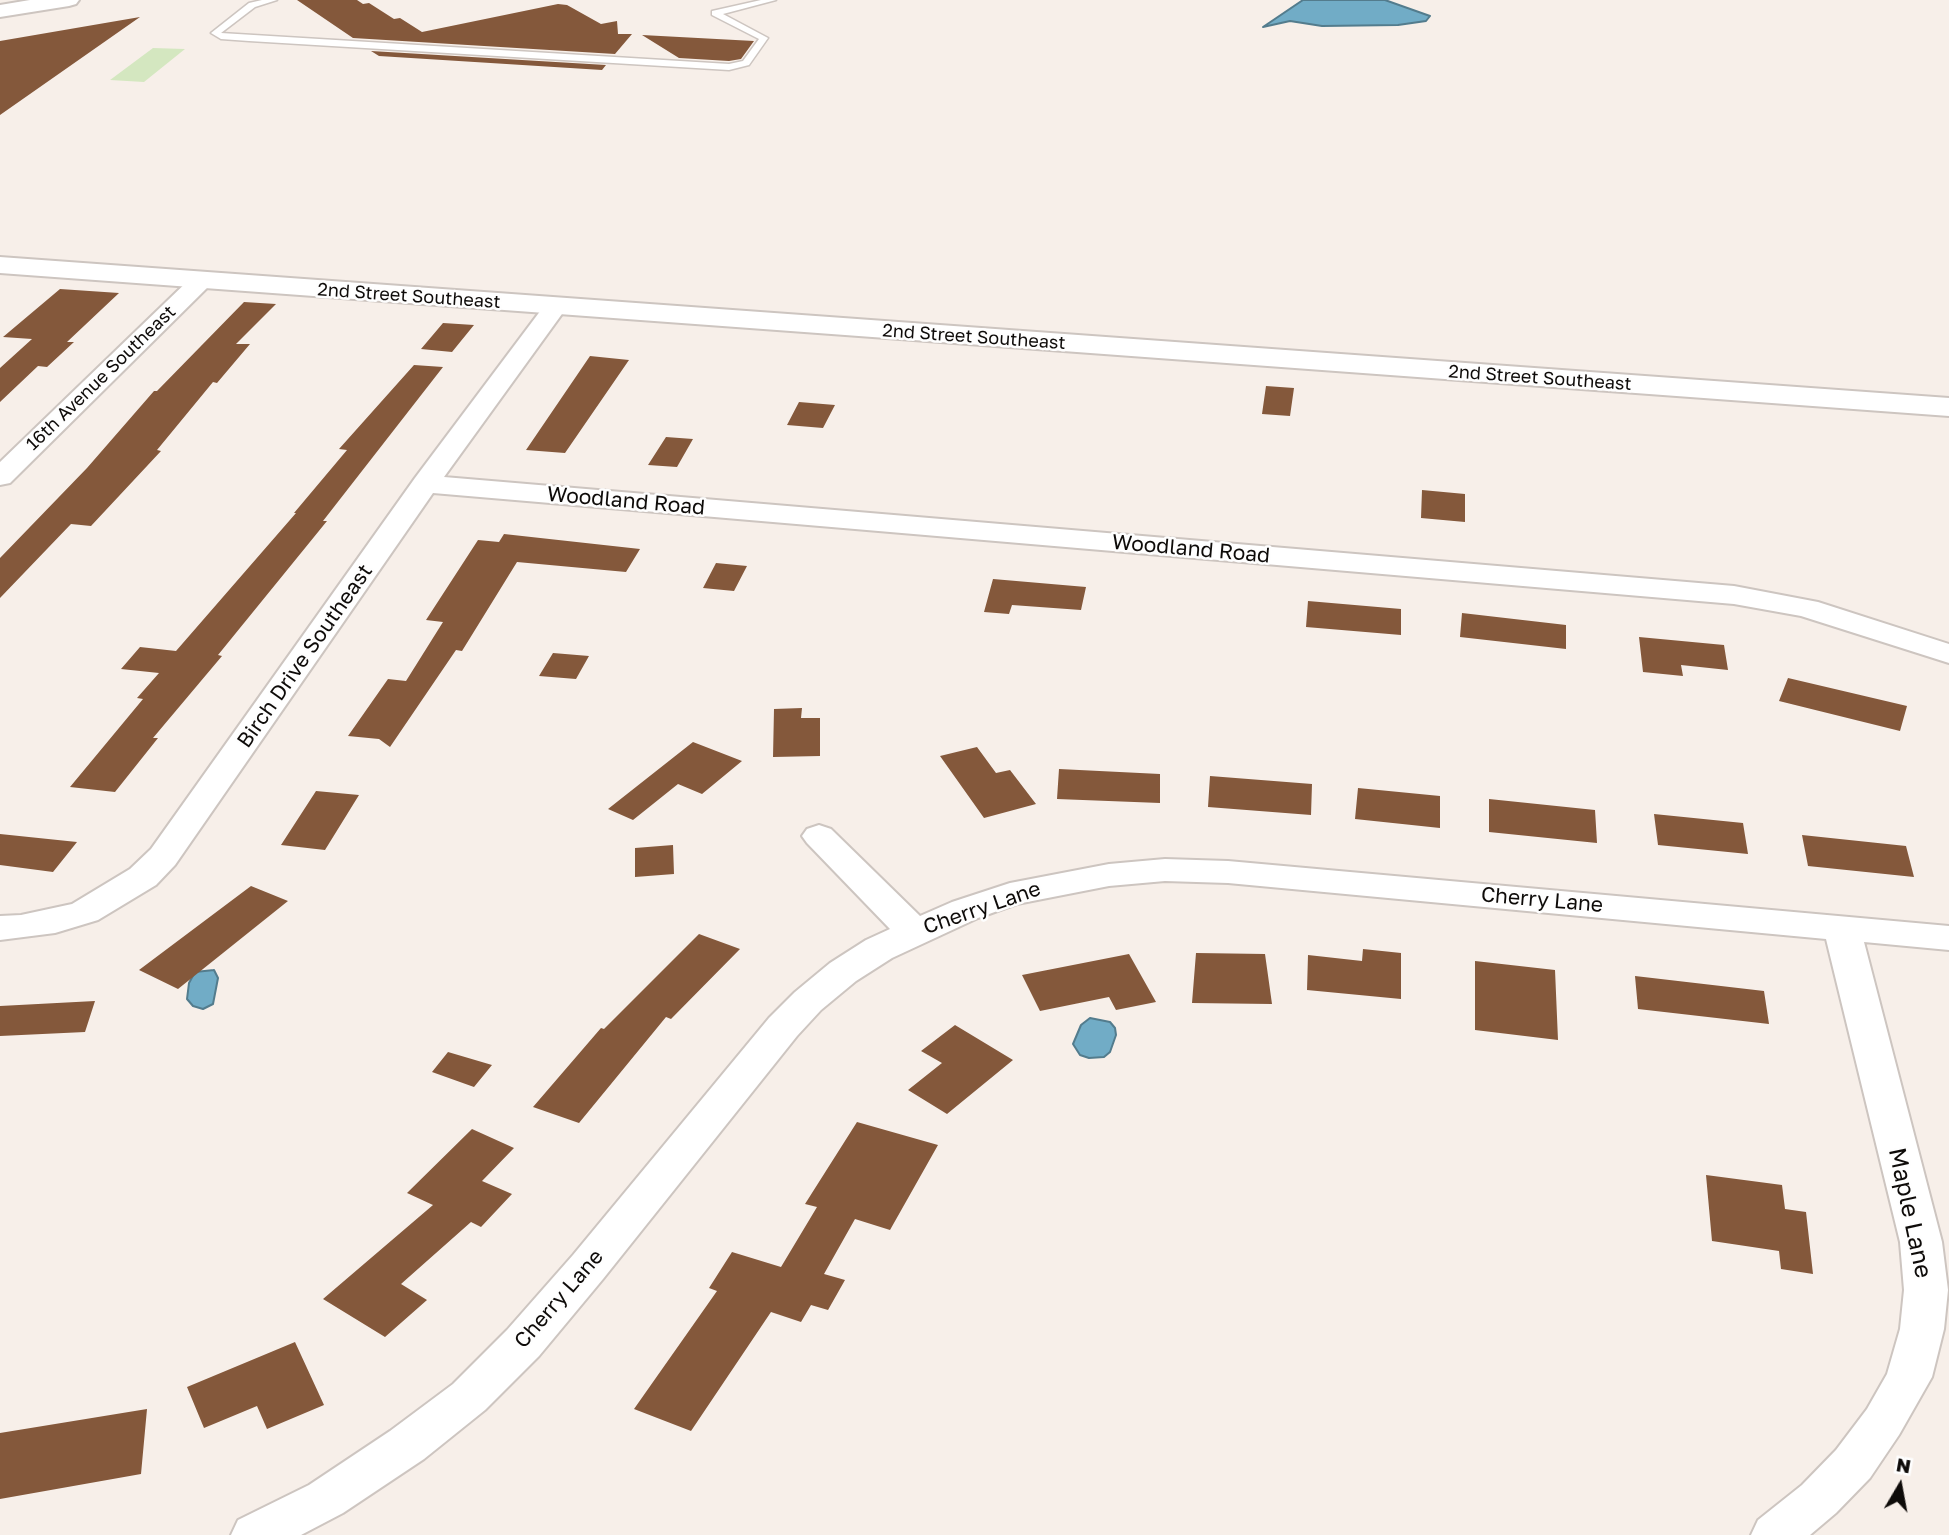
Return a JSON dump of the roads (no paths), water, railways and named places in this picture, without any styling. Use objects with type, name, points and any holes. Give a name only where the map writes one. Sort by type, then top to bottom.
[{"type":"main road","points":[[0,11],[69,0]]},
{"type":"main road","name":"2nd Street Southeast","points":[[0,265],[1949,407]]},
{"type":"street","name":"16th Avenue Southeast","points":[[0,477],[202,280]]},
{"type":"street","name":"Birch Drive Southeast","points":[[0,928],[21,928],[85,912],[143,877],[163,857],[425,484],[555,307]]},
{"type":"street","name":"Woodland Road","points":[[425,484],[1734,595],[1807,608],[1949,654]]},
{"type":"street","points":[[819,836],[914,932]]},
{"type":"street","name":"Cherry Lane","points":[[256,1535],[326,1499],[407,1446],[469,1397],[523,1343],[792,1018],[843,972],[879,948],[1010,894],[1097,876],[1165,870],[1268,875],[1949,938]]},
{"type":"street","name":"Maple Lane","points":[[1775,1535],[1819,1499],[1853,1464],[1883,1422],[1909,1377],[1922,1329],[1926,1290],[1920,1242],[1842,929]]},
{"type":"lane","points":[[273,0],[252,5],[215,33],[249,38],[729,67],[746,63],[764,38],[715,13],[772,0]]},
{"type":"water","points":[[1303,0],[1385,0],[1430,16],[1426,21],[1398,25],[1322,26],[1290,21],[1263,27]]},
{"type":"water","points":[[214,970],[218,978],[213,1004],[203,1009],[193,1006],[187,999],[189,983],[195,972]]},
{"type":"water","points":[[1090,1018],[1110,1022],[1115,1028],[1116,1035],[1110,1052],[1104,1057],[1089,1058],[1080,1055],[1073,1044],[1081,1025]]}]
